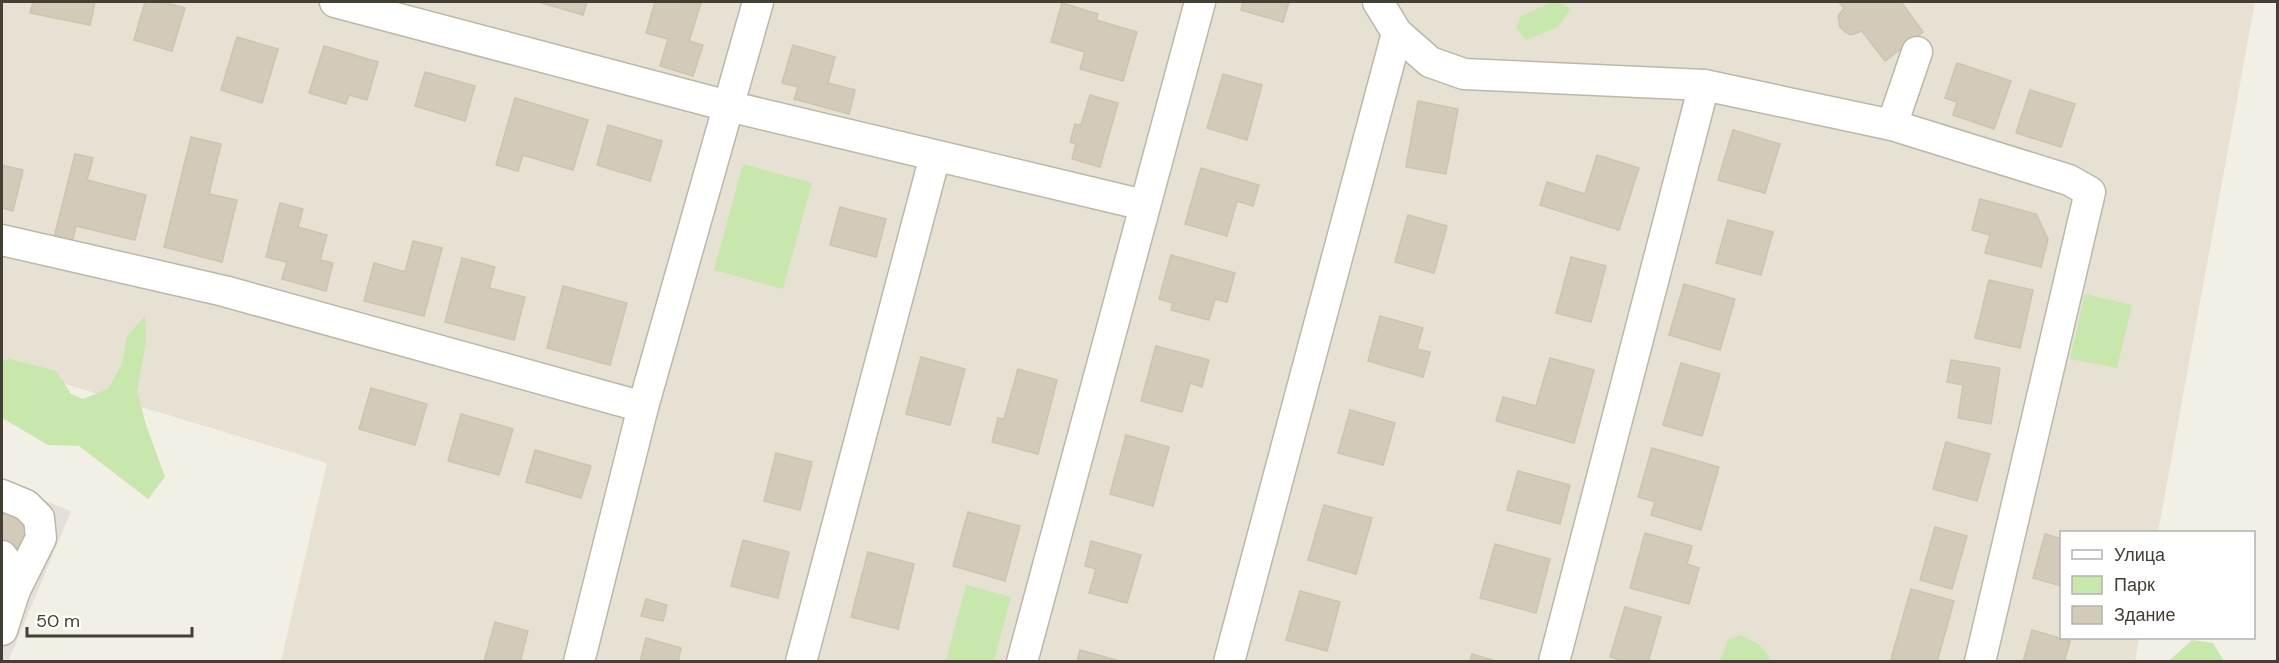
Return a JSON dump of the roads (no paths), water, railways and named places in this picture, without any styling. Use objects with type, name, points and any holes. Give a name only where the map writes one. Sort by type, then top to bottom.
[{"type":"street","points":[[335,2],[728,106],[1144,205]]},
{"type":"street","points":[[579,662],[643,407],[758,2]]},
{"type":"street","points":[[1022,662],[1200,2]]},
{"type":"street","points":[[1378,2],[1397,33],[1430,62],[1464,74],[1704,85],[1892,125],[2069,180],[2090,192],[1980,662]]},
{"type":"street","points":[[1229,662],[1397,33]]},
{"type":"street","points":[[1892,125],[1917,52]]},
{"type":"street","points":[[1554,662],[1704,85]]},
{"type":"street","points":[[801,662],[935,156]]},
{"type":"street","points":[[2,240],[224,291],[643,407]]},
{"type":"street","points":[[2,495],[26,505],[39,518],[41,538],[15,590],[2,629]]},
{"type":"street","points":[[2,556],[12,569],[15,590]]}]
